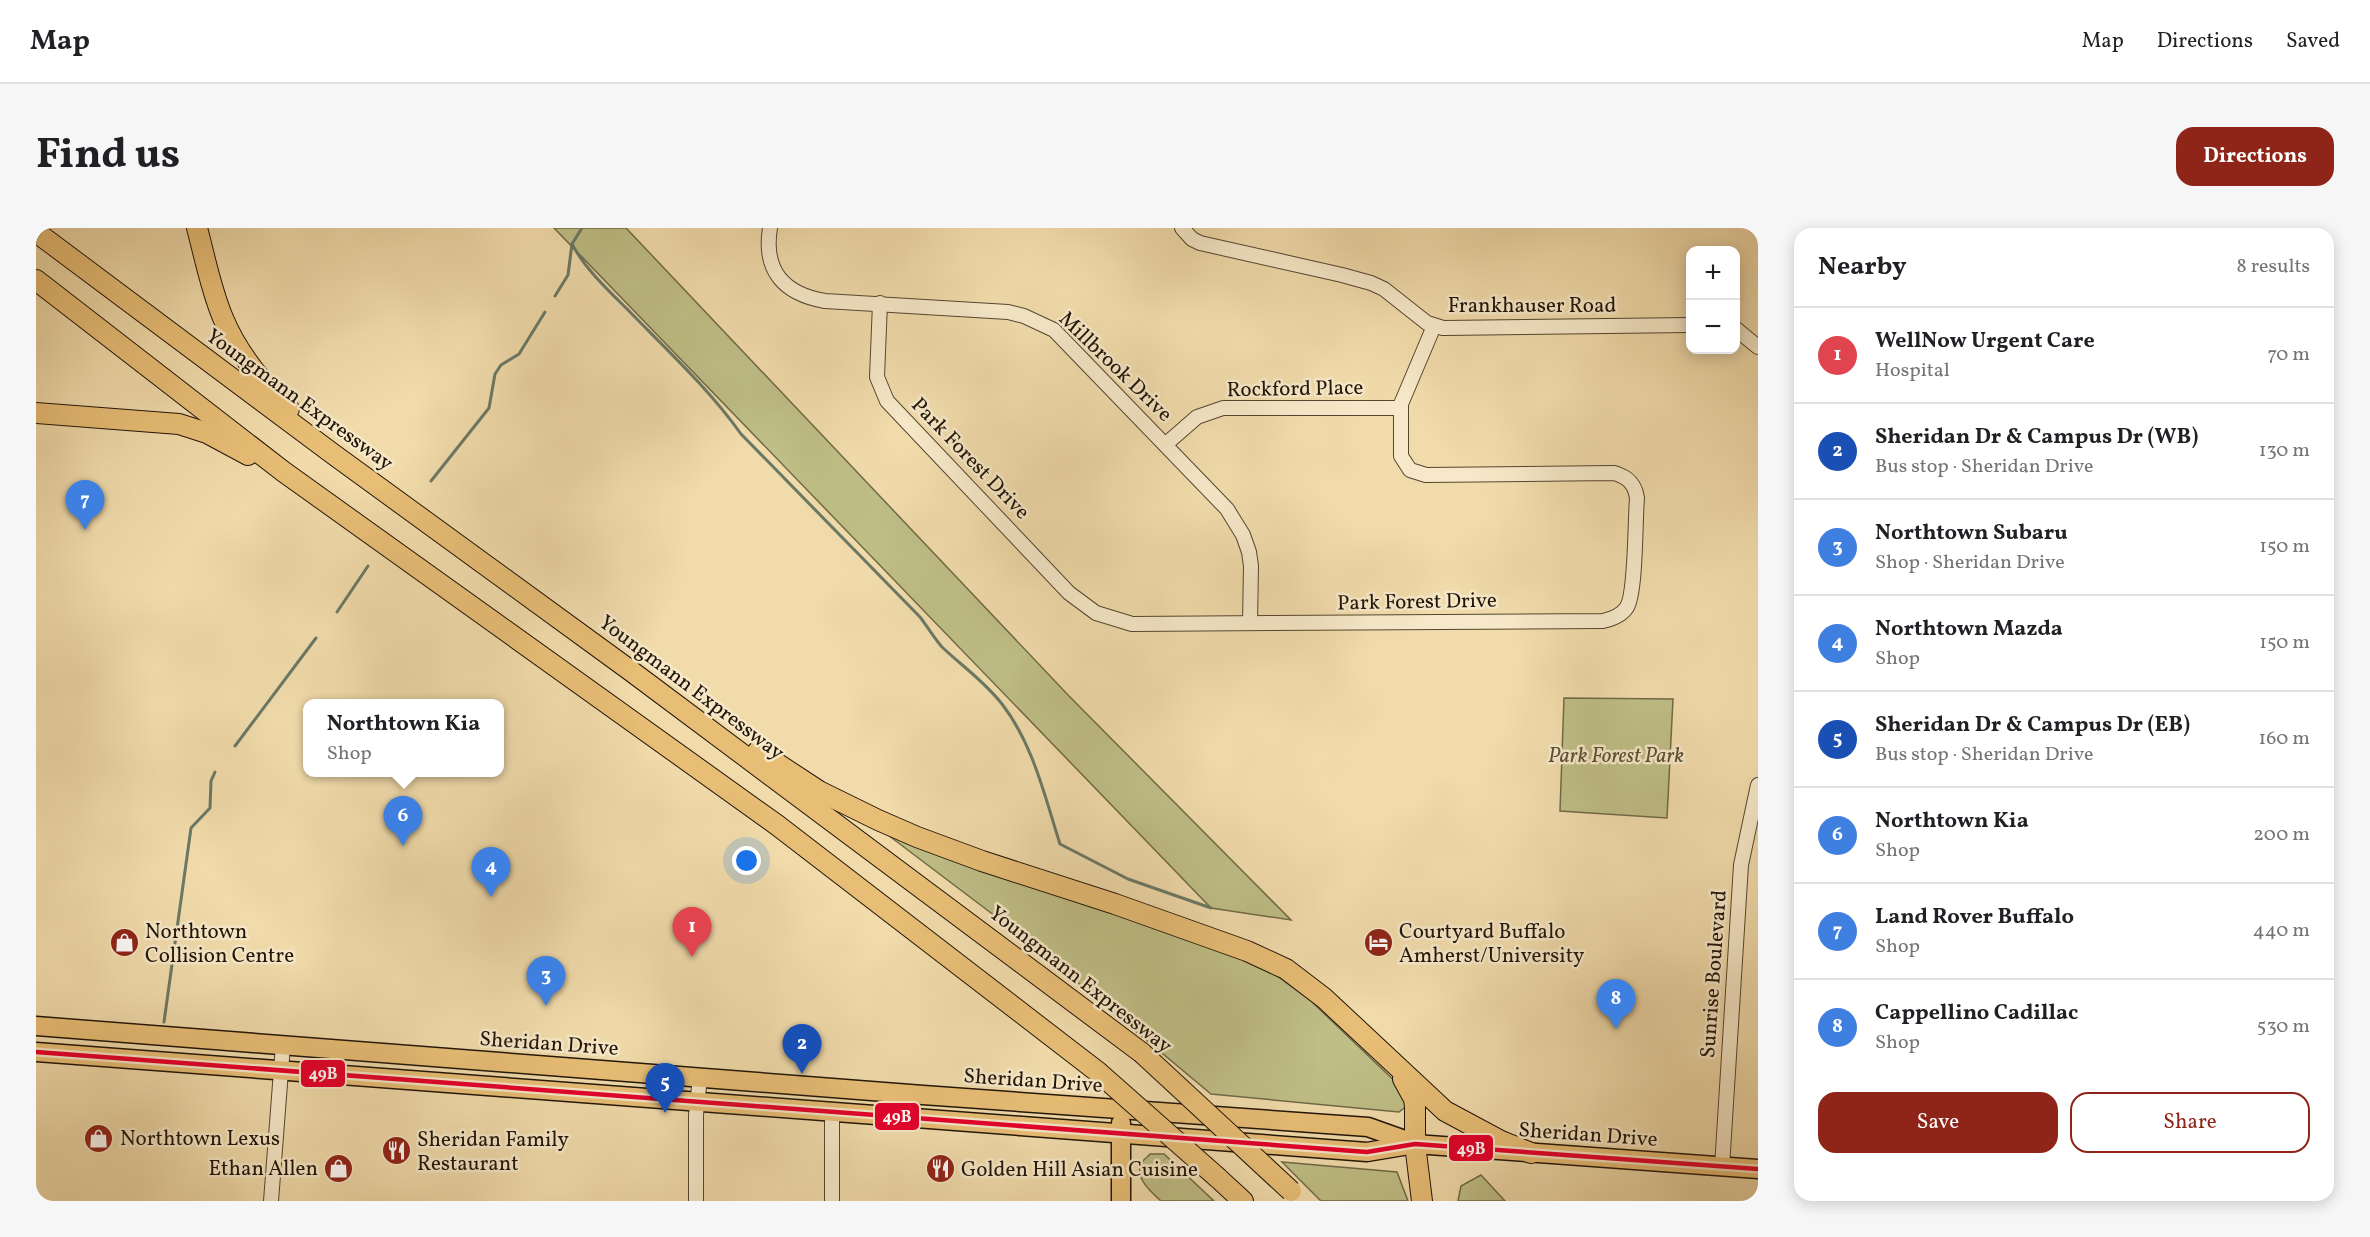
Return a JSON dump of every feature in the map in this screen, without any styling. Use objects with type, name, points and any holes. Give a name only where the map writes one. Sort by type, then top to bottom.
[{"type":"highway","points":[[197,228],[223,318],[234,342],[272,393],[333,454]]},
{"type":"highway","name":"Youngmann Expressway","points":[[36,232],[333,454],[632,671],[1142,1053],[1297,1196]]},
{"type":"highway","points":[[36,280],[284,472],[777,825],[1098,1072],[1244,1201]]},
{"type":"highway","points":[[36,413],[179,424],[207,433],[284,472]]},
{"type":"highway","points":[[632,671],[819,790],[878,820],[982,861],[1115,904],[1247,951],[1286,969],[1324,998],[1399,1071],[1456,1119],[1531,1153]]},
{"type":"highway","points":[[1399,1071],[1414,1099],[1415,1144],[1422,1201]]},
{"type":"main road","name":"Sheridan Drive","points":[[36,1026],[1368,1127],[1415,1144]]},
{"type":"main road","name":"Sheridan Drive","points":[[36,1052],[1367,1152],[1415,1144],[1758,1170]]},
{"type":"main road","points":[[1121,1109],[1121,1201]]},
{"type":"street","name":"Millbrook Drive","points":[[770,228],[768,244],[773,268],[786,286],[798,294],[825,301],[1008,312],[1040,322],[1054,330],[1227,509],[1244,535],[1251,566],[1250,623]]},
{"type":"street","name":"Frankhauser Road","points":[[1182,228],[1192,239],[1200,243],[1342,274],[1371,283],[1434,326],[1450,328],[1686,325]]},
{"type":"street","name":"Park Forest Drive","points":[[880,303],[877,369],[881,389],[887,401],[1069,593],[1096,612],[1132,624],[1603,621],[1618,615],[1628,605],[1631,596],[1637,498],[1634,486],[1629,480],[1614,473],[1418,474],[1404,464],[1401,456],[1401,408],[1434,326]]},
{"type":"street","points":[[1740,332],[1757,344]]},
{"type":"street","name":"Rockford Place","points":[[1166,444],[1185,425],[1197,417],[1223,408],[1401,408]]},
{"type":"street","name":"Sunrise Boulevard","points":[[1722,1167],[1741,865],[1758,785]]},
{"type":"street","points":[[271,1201],[283,1045]]},
{"type":"street","points":[[696,1201],[700,1077]]},
{"type":"street","points":[[832,1112],[832,1201]]},
{"type":"green space","points":[[554,228],[626,228],[1069,696],[1291,920],[1211,908]]},
{"type":"green space","name":"Park Forest Park","points":[[1564,698],[1673,699],[1667,818],[1560,811]]},
{"type":"green space","points":[[880,829],[1260,963],[1311,1001],[1404,1090],[1408,1105],[1399,1112],[1211,1094],[1028,941]]},
{"type":"green space","points":[[1150,1154],[1164,1154],[1214,1201],[1161,1201],[1141,1178],[1140,1167]]},
{"type":"green space","points":[[1282,1162],[1397,1172],[1408,1201],[1321,1201]]},
{"type":"green space","points":[[1481,1175],[1505,1201],[1458,1201],[1461,1186]]},
{"type":"waterway","points":[[555,296],[568,275],[572,244],[582,228]]},
{"type":"waterway","points":[[572,244],[598,279],[702,386],[741,434],[920,617],[942,647],[995,695],[1013,720],[1030,753],[1060,844],[1128,879],[1211,908]]},
{"type":"waterway","points":[[431,481],[489,408],[495,374],[501,365],[519,354],[545,312]]},
{"type":"waterway","points":[[337,612],[368,566]]},
{"type":"waterway","points":[[235,746],[316,638]]},
{"type":"waterway","points":[[164,1022],[191,828],[210,808],[211,781],[215,772]]},
{"type":"transit line","name":"49B","points":[[36,1052],[1367,1152],[1415,1144],[1758,1169]]},
{"type":"place","name":"Land Rover Buffalo","points":[[85,530]]},
{"type":"place","name":"Northtown Kia","points":[[403,846]]},
{"type":"place","name":"Northtown Mazda","points":[[491,897]]},
{"type":"place","name":"Northtown Collision Centre","points":[[124,943]]},
{"type":"place","name":"Courtyard Buffalo Amherst/University","points":[[1378,943]]},
{"type":"place","name":"WellNow Urgent Care","points":[[692,957]]},
{"type":"place","name":"Northtown Subaru","points":[[546,1006]]},
{"type":"place","name":"Cappellino Cadillac","points":[[1616,1029]]},
{"type":"place","name":"Sheridan Dr & Campus Dr (WB)","points":[[802,1074]]},
{"type":"place","name":"Sheridan Dr & Campus Dr (EB)","points":[[665,1113]]},
{"type":"place","name":"Northtown Lexus","points":[[99,1138]]},
{"type":"place","name":"Sheridan Family Restaurant","points":[[396,1151]]},
{"type":"place","name":"Ethan Allen","points":[[339,1168]]},
{"type":"place","name":"Golden Hill Asian Cuisine","points":[[940,1169]]}]
